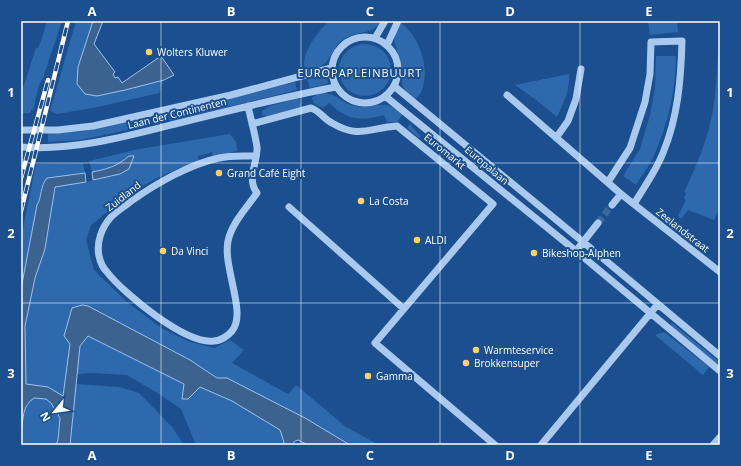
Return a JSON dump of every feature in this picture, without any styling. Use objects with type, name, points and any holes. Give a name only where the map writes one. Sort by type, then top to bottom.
[{"type":"street","points":[[375,38],[385,21]]},
{"type":"street","points":[[387,45],[398,21]]},
{"type":"street","points":[[364,36],[375,38],[387,45],[395,57],[398,67],[394,86],[385,96],[376,101],[359,102],[348,98],[336,87],[332,78],[331,68],[334,57],[343,44],[358,37],[364,36]]},
{"type":"street","points":[[608,182],[630,148],[645,102],[650,74],[651,42],[682,41],[682,71],[672,126],[663,154],[650,179],[634,204]]},
{"type":"street","name":"Laan der Continenten","points":[[21,130],[58,130],[93,126],[230,95],[331,68]]},
{"type":"street","points":[[556,138],[568,121],[576,99],[581,69]]},
{"type":"street","name":"Europalaan","points":[[394,86],[720,356]]},
{"type":"street","name":"Laan der Continenten","points":[[21,147],[48,147],[105,140],[336,87]]},
{"type":"street","name":"Zeelandstraat","points":[[507,95],[621,194],[720,272]]},
{"type":"street","name":"Europalaan","points":[[385,96],[576,251],[720,371]]},
{"type":"street","points":[[248,106],[257,149],[255,156]]},
{"type":"street","name":"Euromarkt","points":[[252,124],[311,108],[317,110],[330,122],[354,132],[368,132],[388,126],[397,126],[493,204],[375,343],[495,445]]},
{"type":"street","name":"Zuidland","points":[[255,156],[253,167],[253,189],[257,194],[239,219],[229,237],[227,254],[236,301],[237,318],[233,331],[225,337],[213,342],[198,339],[179,331],[144,308],[120,287],[105,271],[99,256],[99,242],[103,228],[111,217],[145,191],[168,178],[204,162],[220,157],[255,156]]},
{"type":"street","points":[[612,205],[621,194]]},
{"type":"street","points":[[289,207],[404,309]]},
{"type":"street","points":[[576,251],[598,223]]},
{"type":"street","points":[[541,445],[658,304]]},
{"type":"street","points":[[713,445],[720,436]]},
{"type":"shaded area","points":[[47,21],[62,21],[43,78],[39,85],[33,110],[31,110],[31,113],[21,113],[21,94],[36,48],[38,48]]},
{"type":"shaded area","points":[[76,21],[93,21],[78,67],[85,94],[97,96],[164,80],[159,93],[98,107],[57,114],[50,111]]},
{"type":"shaded area","points":[[93,21],[103,21],[94,44],[115,72],[113,74],[115,78],[118,77],[122,83],[161,56],[174,75],[164,80],[97,96],[85,94],[77,84],[78,67]]},
{"type":"shaded area","points":[[330,21],[382,21],[378,26],[369,31],[354,34],[344,39],[337,45],[329,59],[323,65],[305,71],[304,65],[307,51],[315,37]]},
{"type":"shaded area","points":[[648,21],[677,21],[678,32],[650,35]]},
{"type":"shaded area","points":[[401,23],[413,36],[422,54],[424,63],[424,81],[420,94],[415,100],[406,92],[402,85],[402,69],[394,40]]},
{"type":"shaded area","points":[[360,44],[370,44],[379,48],[387,56],[391,65],[391,75],[387,84],[379,92],[370,96],[360,96],[351,92],[343,84],[339,75],[339,65],[343,56],[351,48]]},
{"type":"shaded area","points":[[718,54],[720,54],[720,207],[714,220],[688,210],[681,219],[678,216],[686,200],[684,198],[686,193],[684,192],[702,152],[711,121],[715,96]]},
{"type":"shaded area","points":[[656,56],[676,56],[673,94],[660,142],[651,161],[636,185],[623,176],[640,149],[650,115],[655,88]]},
{"type":"shaded area","points":[[569,74],[569,85],[566,96],[557,117],[515,85]]},
{"type":"shaded area","points":[[326,75],[328,82],[327,84],[310,88],[307,79]]},
{"type":"shaded area","points":[[295,82],[297,90],[170,121],[167,113]]},
{"type":"shaded area","points":[[323,93],[335,96],[351,105],[366,107],[386,105],[393,107],[403,114],[397,122],[387,122],[384,115],[361,119],[355,118],[342,113],[329,103],[323,108],[315,104],[312,98]]},
{"type":"shaded area","points":[[299,98],[302,108],[267,116],[262,115],[262,111],[270,106]]},
{"type":"shaded area","points":[[141,119],[142,127],[80,140],[48,142],[48,133],[79,132]]},
{"type":"shaded area","points":[[410,124],[421,137],[419,138],[407,128]]},
{"type":"shaded area","points":[[230,134],[236,142],[237,151],[213,157],[212,152],[198,156],[199,161],[188,164],[159,177],[135,190],[91,225],[86,240],[94,270],[128,303],[163,329],[190,342],[214,348],[230,340],[244,350],[232,363],[288,394],[296,385],[346,427],[379,445],[350,445],[305,418],[227,378],[218,378],[190,360],[82,305],[72,309],[70,344],[63,396],[48,387],[26,384],[25,326],[35,278],[45,249],[55,187],[120,174],[129,156],[120,163],[111,167],[92,172],[89,161],[139,149]]},
{"type":"shaded area","points":[[129,156],[134,156],[129,169],[120,174],[93,180],[92,172],[111,167],[120,163]]},
{"type":"shaded area","points":[[83,163],[85,173],[49,177],[42,186],[21,289],[21,238],[36,164]]},
{"type":"shaded area","points":[[85,173],[86,182],[55,187],[45,249],[35,278],[25,326],[26,384],[48,387],[63,396],[70,344],[64,336],[72,308],[82,305],[88,306],[190,360],[217,378],[227,378],[305,418],[350,445],[308,445],[298,440],[292,445],[282,445],[284,442],[280,430],[232,401],[200,387],[188,399],[182,399],[184,384],[88,336],[80,346],[70,445],[56,445],[58,440],[60,418],[51,403],[46,399],[34,398],[30,401],[25,408],[21,430],[21,289],[37,205],[40,199],[43,184],[47,178]]},
{"type":"shaded area","points":[[671,323],[720,362],[720,368],[677,332]]},
{"type":"shaded area","points":[[664,332],[709,367],[703,375],[655,335]]},
{"type":"shaded area","points":[[88,336],[184,384],[182,399],[188,399],[200,387],[232,401],[281,430],[284,443],[282,445],[196,445],[181,409],[159,394],[127,375],[93,373],[77,374],[80,346]]},
{"type":"shaded area","points":[[76,384],[120,387],[139,393],[172,427],[184,445],[70,445]]},
{"type":"shaded area","points":[[34,398],[46,399],[51,403],[60,418],[58,440],[56,445],[21,445],[22,419],[26,407]]},
{"type":"tunnel","points":[[598,223],[612,205]]},
{"type":"railway","points":[[21,211],[68,21]]},
{"type":"railway","points":[[21,178],[48,80]]},
{"type":"place","name":"Wolters Kluwer","points":[[149,52]]},
{"type":"place","name":"Grand Café Eight","points":[[219,173]]},
{"type":"place","name":"La Costa","points":[[361,201]]},
{"type":"place","name":"ALDI","points":[[417,240]]},
{"type":"place","name":"Da Vinci","points":[[163,251]]},
{"type":"place","name":"Bikeshop-Alphen","points":[[534,253]]},
{"type":"place","name":"Warmteservice","points":[[476,350]]},
{"type":"place","name":"Brokkensuper","points":[[466,363]]},
{"type":"place","name":"Gamma","points":[[368,376]]},
{"type":"district","name":"EUROPAPLEINBUURT","points":[[360,73]]}]
